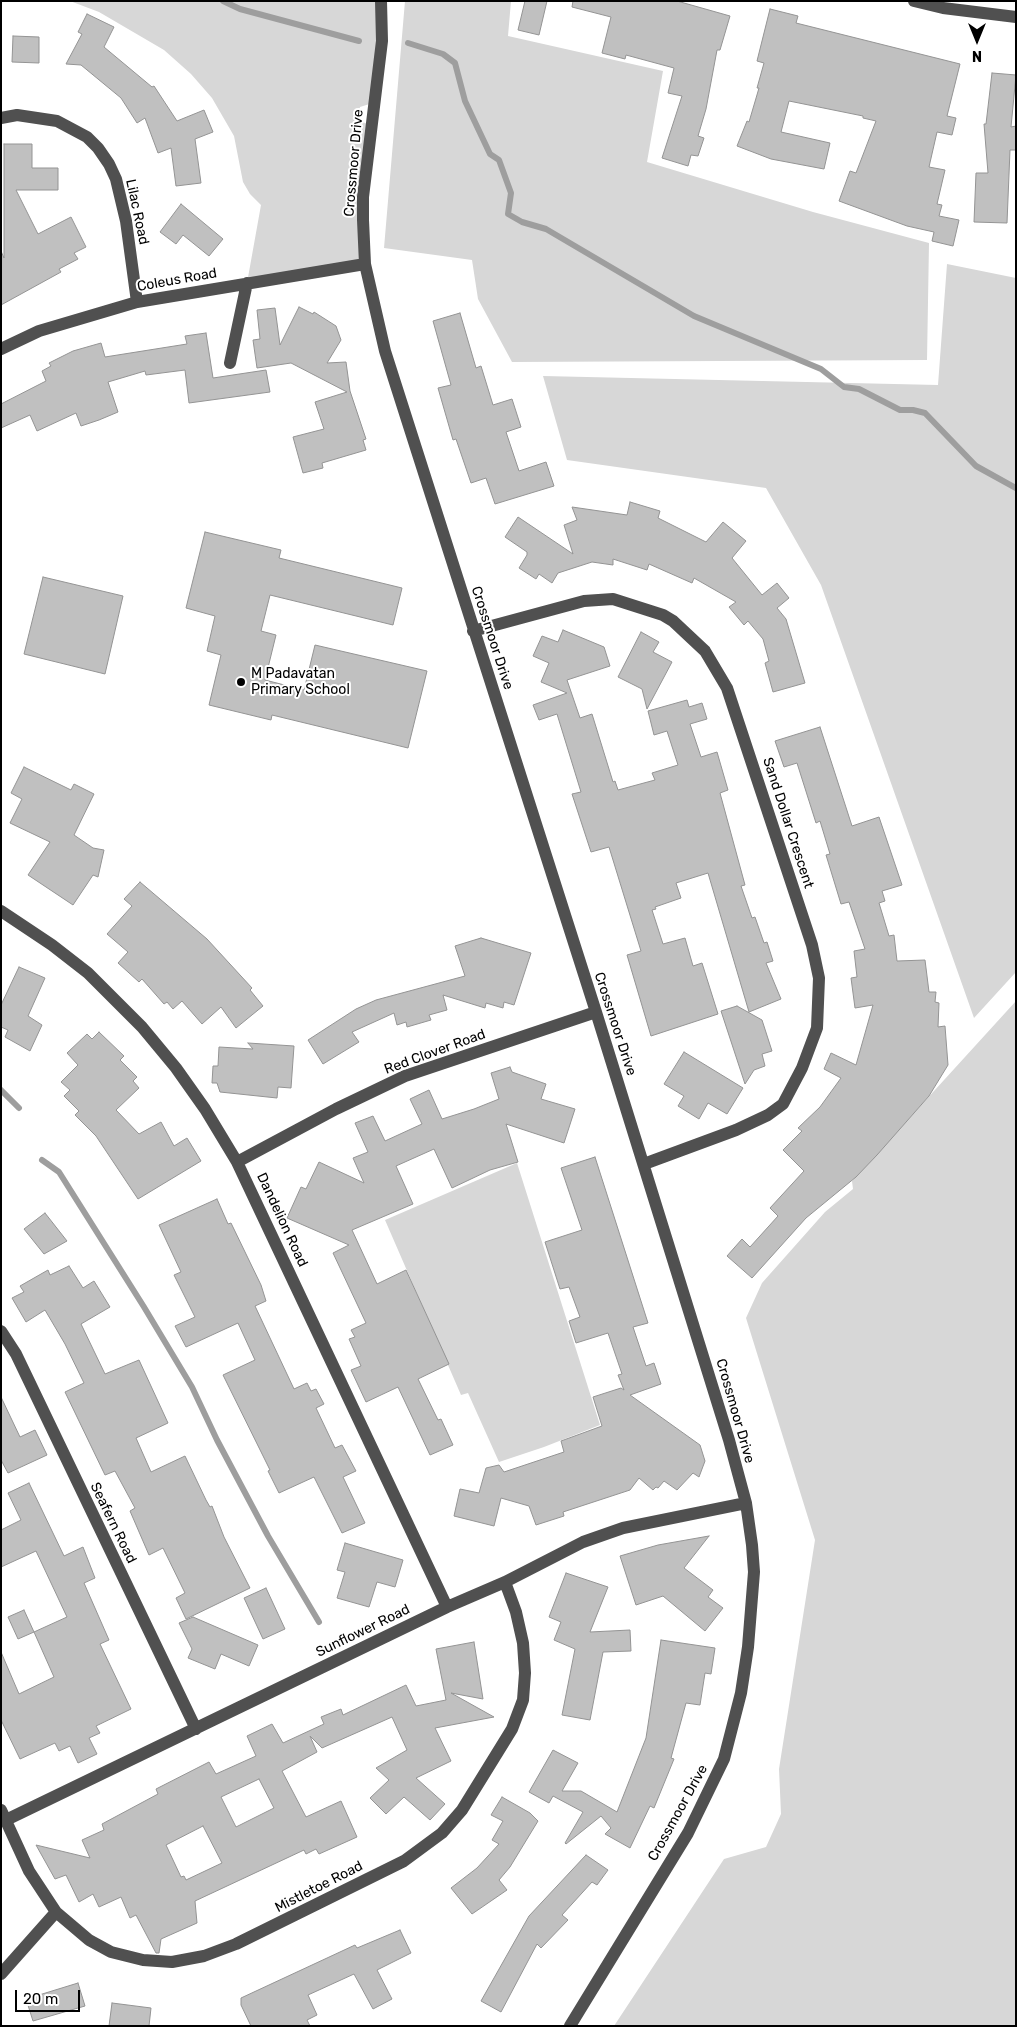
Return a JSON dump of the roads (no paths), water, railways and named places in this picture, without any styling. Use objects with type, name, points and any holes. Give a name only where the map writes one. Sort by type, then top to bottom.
[{"type":"street","name":"Crossmoor Drive","points":[[381,1],[382,41],[363,197],[365,264],[385,351],[596,1012],[729,1440],[746,1503],[754,1572],[752,1609],[741,1693],[724,1759],[688,1833],[570,2026]]},
{"type":"street","points":[[914,1],[943,8],[1016,18]]},
{"type":"street","name":"Lilac Road","points":[[1,118],[17,115],[57,121],[87,137],[98,148],[116,179],[126,221],[137,302]]},
{"type":"street","name":"Coleus Road","points":[[1,349],[39,331],[137,302],[365,264]]},
{"type":"street","points":[[230,363],[247,283]]},
{"type":"street","name":"Sand Dollar Crescent","points":[[473,631],[584,601],[614,600],[663,614],[673,621],[705,651],[728,688],[812,945],[819,978],[817,1028],[802,1068],[783,1104],[768,1115],[736,1130],[644,1164]]},
{"type":"street","name":"Dandelion Road","points":[[1,911],[52,945],[88,973],[142,1027],[176,1068],[238,1162],[447,1607]]},
{"type":"street","name":"Red Clover Road","points":[[238,1162],[336,1109],[406,1076],[596,1012]]},
{"type":"street","name":"Seafern Road","points":[[1,1331],[16,1354],[196,1729]]},
{"type":"street","name":"Sunflower Road","points":[[4,1815],[196,1729],[447,1607],[505,1582],[583,1542],[624,1528],[746,1503]]},
{"type":"street","name":"Mistletoe Road","points":[[4,1815],[29,1871],[56,1912],[89,1940],[111,1952],[142,1960],[172,1962],[204,1956],[236,1944],[404,1861],[442,1833],[462,1810],[512,1729],[523,1700],[525,1673],[523,1643],[516,1612],[505,1582]]},
{"type":"street","points":[[1,1974],[56,1912]]},
{"type":"waterway","points":[[223,1],[240,9],[359,41]]},
{"type":"waterway","points":[[408,43],[443,54],[455,63],[465,101],[490,154],[499,160],[511,193],[508,214],[522,222],[546,229],[694,316],[821,369],[844,387],[859,389],[900,410],[913,410],[925,413],[976,466],[1016,488]]},
{"type":"waterway","points":[[1,1090],[19,1108]]},
{"type":"waterway","points":[[42,1160],[59,1172],[192,1387],[217,1440],[268,1536],[319,1622]]},
{"type":"place","name":"M Padavatan Primary School","points":[[241,682]]}]
